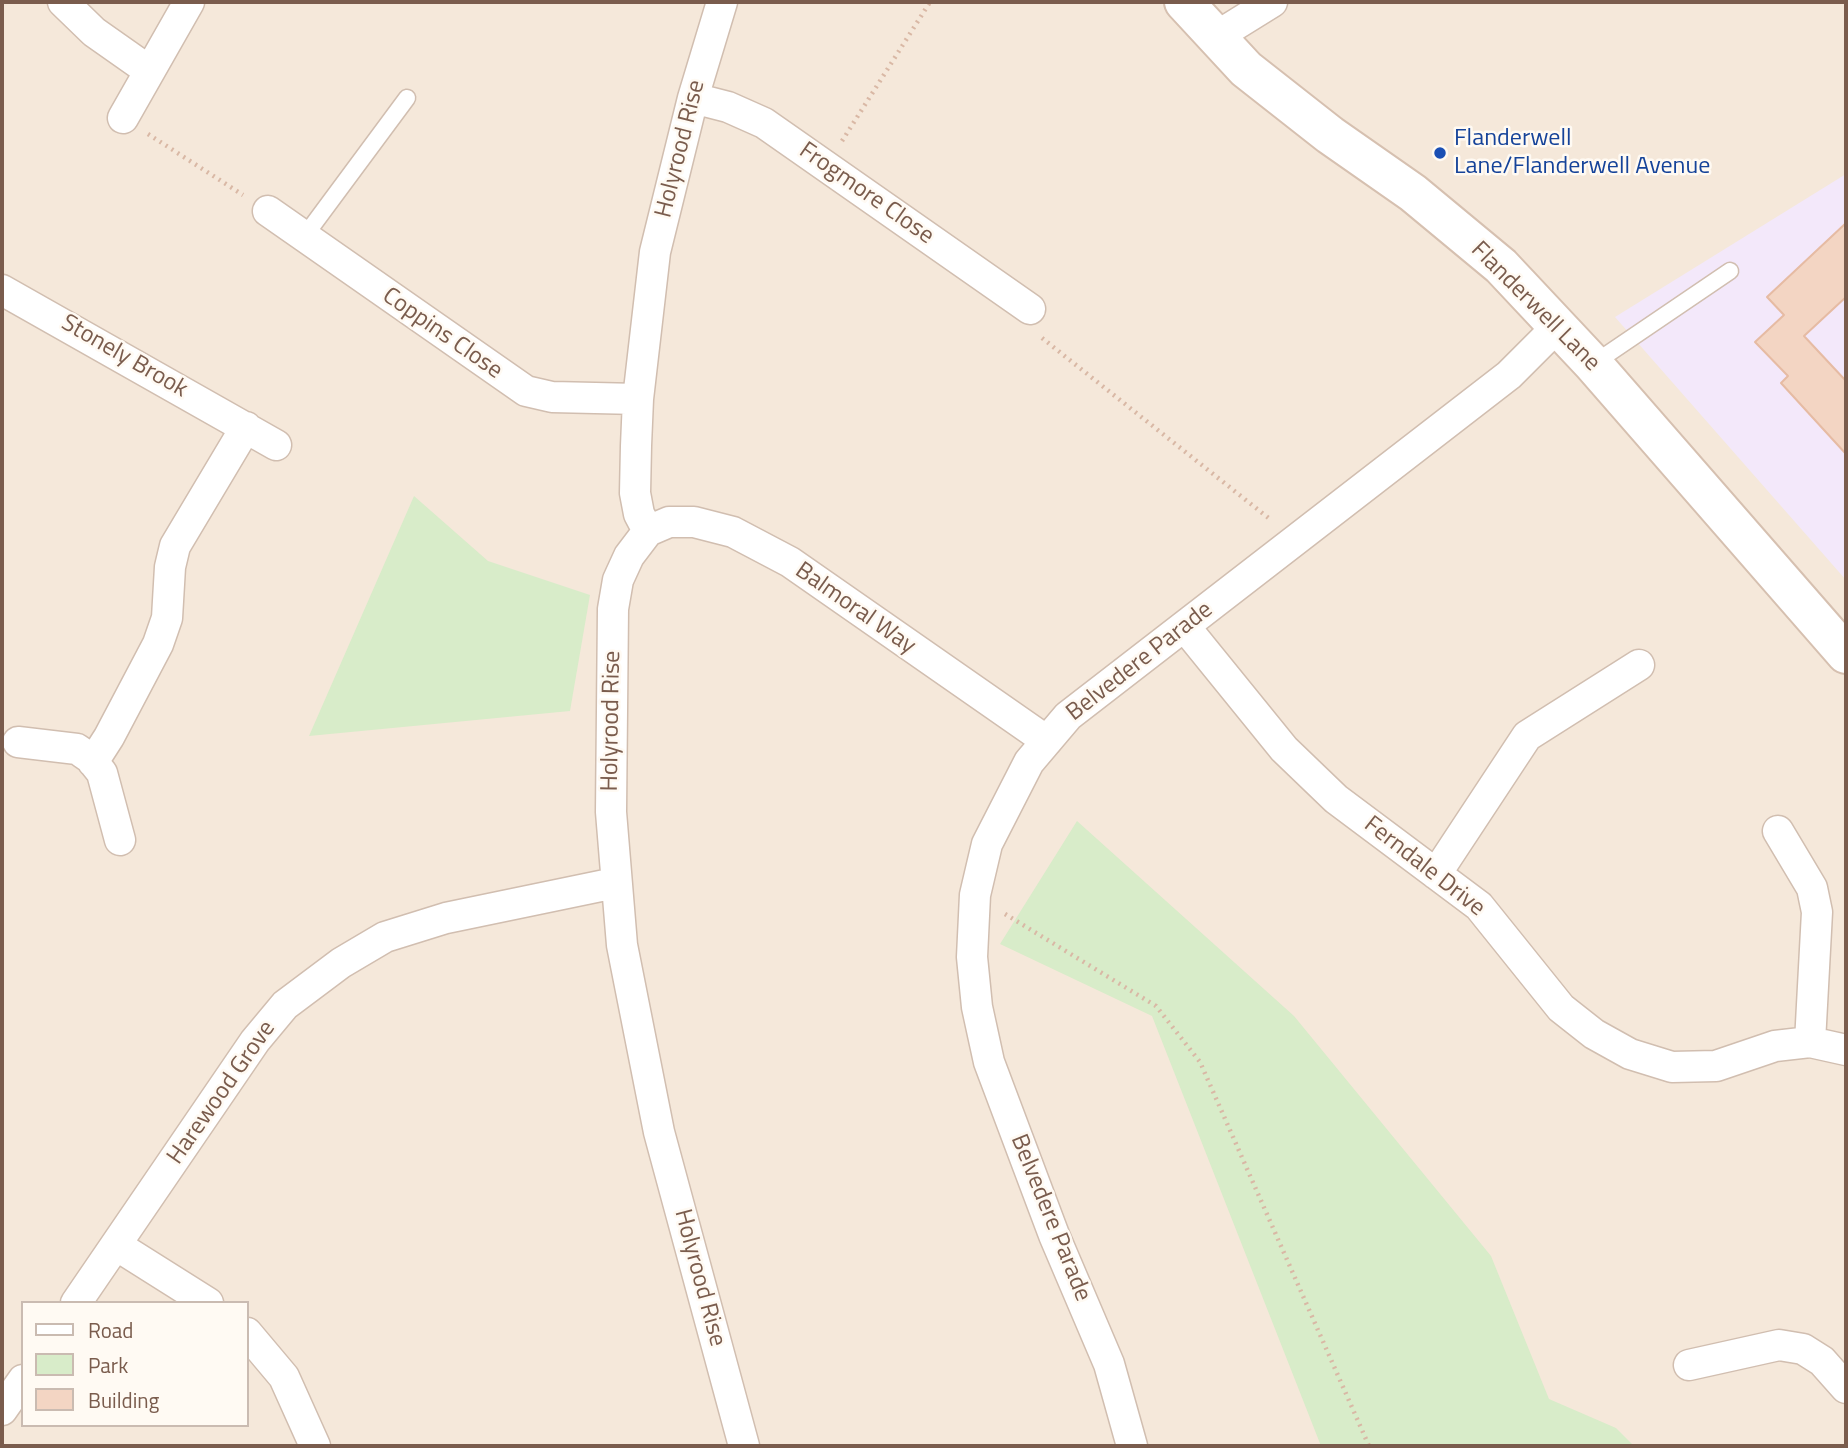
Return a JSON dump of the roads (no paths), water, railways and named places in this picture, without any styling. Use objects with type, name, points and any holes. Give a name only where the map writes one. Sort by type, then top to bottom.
[{"type":"street","points":[[63,2],[94,32],[148,70]]},
{"type":"street","points":[[123,118],[189,2]]},
{"type":"street","name":"Holyrood Rise","points":[[722,2],[693,98],[655,252],[638,399],[635,494],[639,514],[648,531],[629,556],[618,580],[613,609],[611,812],[622,945],[659,1132],[744,1446]]},
{"type":"street","name":"Flanderwell Lane","points":[[1184,2],[1214,37],[1256,77],[1330,135],[1413,193],[1491,258],[1593,364],[1846,654]]},
{"type":"street","points":[[1214,37],[1272,2]]},
{"type":"street","name":"Frogmore Close","points":[[693,98],[728,107],[764,123],[1030,309]]},
{"type":"street","name":"Coppins Close","points":[[268,211],[526,391],[552,397],[638,399]]},
{"type":"street","name":"Stonely Brook","points":[[2,290],[276,445]]},
{"type":"street","name":"Belvedere Parade","points":[[1132,1446],[1109,1364],[1054,1235],[989,1062],[977,1007],[972,957],[975,895],[987,844],[1012,790],[1068,716],[1509,375],[1558,326]]},
{"type":"street","points":[[93,762],[158,644],[167,618],[170,567],[175,546],[246,427]]},
{"type":"street","name":"Balmoral Way","points":[[648,531],[670,522],[694,522],[733,532],[762,545],[1047,741]]},
{"type":"street","name":"Ferndale Drive","points":[[1185,627],[1284,749],[1336,799],[1479,906],[1561,1008],[1594,1034],[1630,1055],[1672,1067],[1716,1066],[1775,1046],[1810,1042],[1846,1050]]},
{"type":"street","points":[[1436,874],[1527,736],[1639,665]]},
{"type":"street","points":[[18,742],[77,750],[93,762],[102,773],[120,839]]},
{"type":"street","points":[[1778,831],[1812,888],[1817,912],[1810,1042]]},
{"type":"street","name":"Harewood Grove","points":[[77,1301],[255,1041],[285,1005],[341,963],[385,937],[446,918],[615,883]]},
{"type":"street","points":[[116,1245],[205,1301]]},
{"type":"street","points":[[248,1334],[285,1377],[315,1446]]},
{"type":"street","points":[[1689,1365],[1779,1345],[1803,1349],[1822,1361],[1846,1388]]},
{"type":"street","points":[[2,1410],[21,1383]]},
{"type":"lane","points":[[304,237],[407,98]]},
{"type":"lane","points":[[1593,364],[1730,271]]},
{"type":"place","name":"Flanderwell Lane/Flanderwell Avenue","points":[[1440,153]]}]
